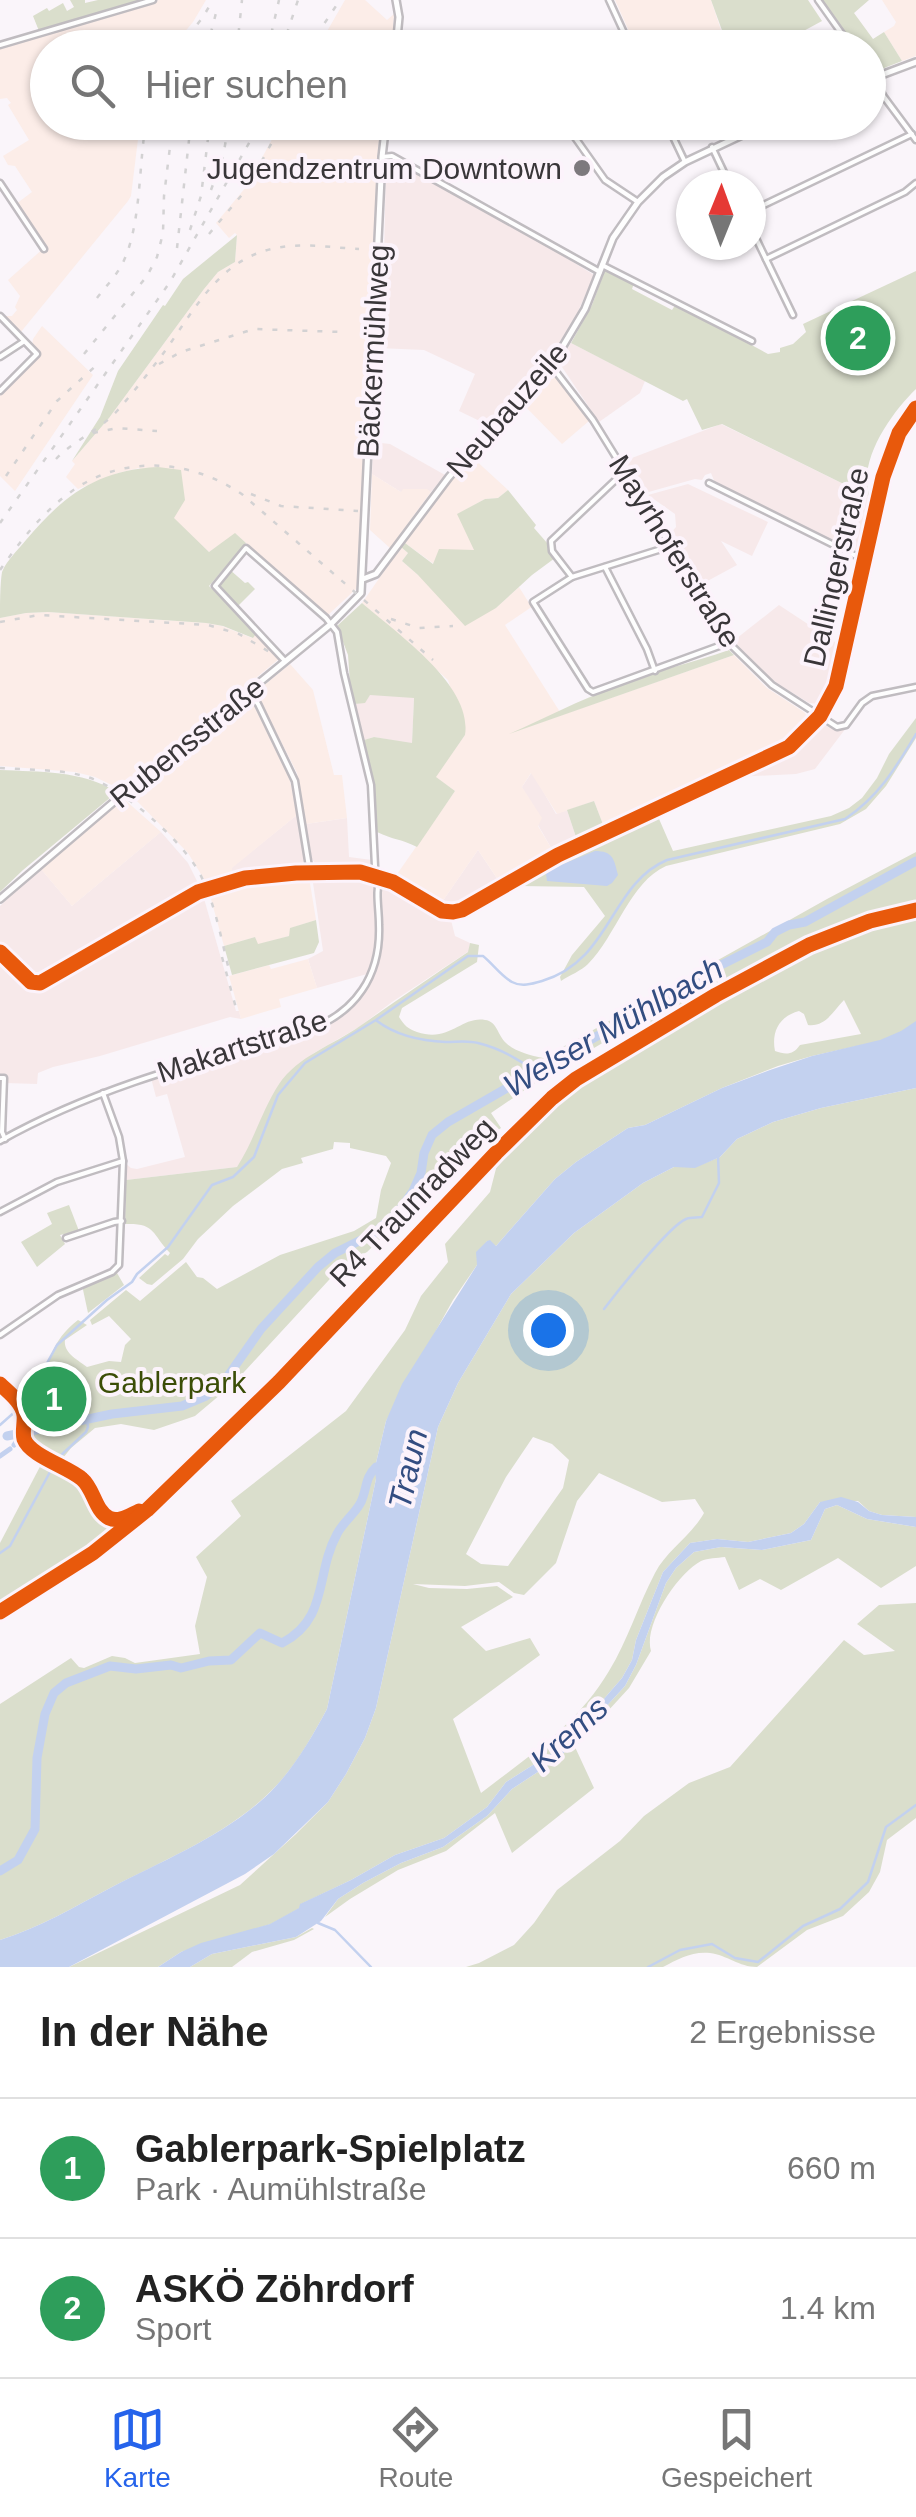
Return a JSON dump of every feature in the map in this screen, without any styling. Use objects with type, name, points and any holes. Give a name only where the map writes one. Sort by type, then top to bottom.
[{"type":"street","points":[[51,30],[152,0]]},
{"type":"street","points":[[396,0],[399,30]]},
{"type":"street","points":[[609,0],[623,30]]},
{"type":"street","points":[[818,0],[839,30]]},
{"type":"street","points":[[0,45],[30,36]]},
{"type":"street","points":[[886,73],[916,62]]},
{"type":"street","points":[[766,204],[914,137],[886,100]]},
{"type":"street","name":"Bäckermühlweg","points":[[363,579],[384,140]]},
{"type":"street","points":[[577,140],[605,180],[638,202]]},
{"type":"street","points":[[675,140],[685,162]]},
{"type":"street","name":"Neubauzeile","points":[[363,579],[376,574],[449,477],[550,364],[577,325],[618,227],[638,202],[685,162],[730,140]]},
{"type":"street","points":[[712,148],[723,170]]},
{"type":"street","points":[[382,156],[392,156],[601,268],[752,340]]},
{"type":"street","points":[[0,182],[44,249]]},
{"type":"street","points":[[793,315],[766,258],[905,192],[916,183]]},
{"type":"street","points":[[0,316],[37,354],[0,391]]},
{"type":"street","points":[[0,356],[23,342]]},
{"type":"street","name":"Mayrhoferstraße","points":[[550,364],[593,420],[730,642],[772,685],[820,716]]},
{"type":"street","name":"Dallingerstraße","points":[[380,876],[442,911],[453,912],[588,840],[798,740],[833,696],[888,463],[899,432],[916,408]]},
{"type":"street","points":[[572,577],[552,551],[551,541],[625,471]]},
{"type":"street","points":[[708,483],[865,558]]},
{"type":"street","points":[[672,546],[572,577],[533,602],[590,691],[730,642]]},
{"type":"street","points":[[286,662],[214,586],[244,549],[337,632],[371,785],[376,866]]},
{"type":"street","points":[[605,567],[655,671]]},
{"type":"street","name":"Rubensstraße","points":[[0,899],[332,624],[359,596],[363,579]]},
{"type":"street","points":[[820,716],[834,726],[846,725],[867,699],[916,686]]},
{"type":"street","points":[[248,692],[258,704],[295,780],[310,873]]},
{"type":"street","points":[[0,952],[31,982],[40,982],[203,890],[245,878],[353,871],[380,876]]},
{"type":"street","name":"Makartstraße","points":[[2,1078],[2,1140],[102,1092],[330,1021],[360,994],[377,960],[380,876]]},
{"type":"street","points":[[0,1335],[58,1294],[117,1269],[120,1262],[123,1161],[116,1126],[102,1092]]},
{"type":"street","points":[[0,1212],[57,1182],[123,1161]]},
{"type":"street","points":[[66,1238],[122,1221]]},
{"type":"street","points":[[0,1384],[24,1414],[24,1439],[84,1481],[109,1518]]},
{"type":"shaded area","points":[[159,0],[206,0],[186,30],[58,30]]},
{"type":"shaded area","points":[[345,0],[365,0],[387,20],[394,14],[393,30],[328,30]]},
{"type":"shaded area","points":[[615,0],[711,0],[721,30],[628,30]]},
{"type":"shaded area","points":[[882,0],[916,0],[916,56],[902,61],[886,35],[896,22]]},
{"type":"shaded area","points":[[30,38],[30,140],[138,140],[128,201],[20,333],[5,316],[12,316],[17,310],[20,296],[8,280],[45,247],[16,204],[32,192],[15,166],[8,165],[3,156],[29,140],[8,105],[11,103],[7,98],[0,99],[0,47]]},
{"type":"shaded area","points":[[272,140],[379,140],[364,358],[364,365],[368,365],[358,582],[356,589],[327,616],[236,534],[209,552],[173,518],[139,468],[78,489],[66,477],[75,464],[72,461],[109,418],[204,289],[218,272],[235,262],[237,235],[229,238],[216,223],[246,187]]},
{"type":"shaded area","points":[[390,161],[594,275],[577,314],[554,351],[488,425],[459,411],[475,374],[424,350],[378,348],[386,164]]},
{"type":"shaded area","points":[[42,326],[93,375],[15,491],[0,476],[0,396],[41,355],[32,346]]},
{"type":"shaded area","points":[[571,343],[645,381],[640,393],[599,422],[560,364]]},
{"type":"shaded area","points":[[546,376],[555,376],[562,382],[589,421],[562,444],[521,402]]},
{"type":"shaded area","points":[[721,424],[870,497],[858,551],[715,483],[711,473],[702,480],[645,493],[624,461]]},
{"type":"shaded area","points":[[373,442],[390,444],[445,475],[431,492],[401,492],[372,474]]},
{"type":"shaded area","points":[[472,457],[508,490],[458,514],[475,550],[434,564],[405,543]]},
{"type":"shaded area","points":[[372,474],[401,492],[431,492],[390,548],[370,530]]},
{"type":"shaded area","points":[[688,484],[768,522],[752,556],[721,541],[737,565],[702,584],[670,534],[676,527],[675,514],[648,495]]},
{"type":"shaded area","points":[[401,547],[408,553],[402,561],[418,575],[496,608],[519,587],[531,602],[533,606],[505,625],[560,712],[533,725],[734,655],[767,688],[804,712],[808,723],[787,743],[604,827],[594,801],[557,814],[531,773],[522,787],[542,818],[538,826],[553,851],[500,883],[478,850],[440,905],[395,877],[455,791],[435,777],[465,735],[448,680],[362,603]]},
{"type":"shaded area","points":[[779,605],[838,644],[831,679],[818,704],[809,703],[778,684],[732,642]]},
{"type":"shaded area","points":[[48,612],[222,626],[252,638],[256,634],[279,659],[120,789],[75,772],[0,766],[0,618]]},
{"type":"shaded area","points":[[290,664],[313,690],[334,775],[342,775],[347,818],[306,824],[297,773],[259,698],[262,687]]},
{"type":"shaded area","points":[[370,694],[414,697],[412,744],[374,737],[364,740],[355,704],[365,702]]},
{"type":"shaded area","points":[[246,702],[254,706],[288,771],[297,815],[232,868],[233,877],[207,884],[188,853],[130,794]]},
{"type":"shaded area","points":[[821,724],[837,730],[846,728],[815,769],[796,774],[735,777],[796,747]]},
{"type":"shaded area","points":[[532,772],[556,814],[567,810],[577,840],[553,851],[522,787]]},
{"type":"shaded area","points":[[124,799],[161,832],[72,906],[40,868]]},
{"type":"shaded area","points":[[297,815],[304,859],[301,868],[233,877],[231,868]]},
{"type":"shaded area","points":[[347,818],[349,857],[372,860],[369,865],[318,867],[312,859],[306,824]]},
{"type":"shaded area","points":[[161,832],[188,863],[200,887],[42,977],[32,978],[0,946],[0,906],[40,868],[72,906]]},
{"type":"shaded area","points":[[478,850],[500,883],[458,906],[440,905]]},
{"type":"shaded area","points":[[319,876],[371,878],[374,884],[377,936],[371,967],[367,974],[317,988],[308,959],[323,951],[313,883]]},
{"type":"shaded area","points":[[304,878],[310,883],[316,920],[291,928],[289,936],[257,945],[255,937],[224,946],[209,892],[252,881]]},
{"type":"shaded area","points":[[390,883],[451,920],[455,936],[470,943],[469,951],[359,1027],[314,1053],[289,1074],[279,1084],[237,1167],[126,1180],[125,1163],[137,1169],[185,1157],[167,1094],[156,1097],[151,1078],[320,1028],[356,1004],[379,963],[380,890],[383,884]]},
{"type":"shaded area","points":[[203,895],[241,1019],[230,1017],[53,1067],[38,1073],[37,1084],[5,1083],[6,1076],[0,1076],[0,958],[34,991]]},
{"type":"shaded area","points":[[308,959],[317,988],[279,999],[281,1007],[241,1019],[229,976]]},
{"type":"green space","points":[[70,0],[146,0],[39,30],[33,16],[63,3],[67,11],[74,7]]},
{"type":"green space","points":[[711,0],[808,0],[822,21],[805,30],[722,30]]},
{"type":"green space","points":[[822,0],[869,0],[854,13],[866,30],[844,30]]},
{"type":"green space","points":[[886,35],[902,61],[886,67]]},
{"type":"green space","points":[[237,235],[235,262],[218,272],[204,289],[109,418],[72,461],[100,417],[118,371],[163,305],[183,279]]},
{"type":"green space","points":[[605,270],[634,283],[632,289],[672,310],[676,304],[768,354],[793,344],[806,332],[803,324],[916,271],[916,389],[887,424],[872,454],[867,483],[870,497],[722,424],[702,430],[687,399],[683,401],[571,343]]},
{"type":"green space","points":[[158,467],[181,470],[185,500],[174,518],[209,552],[235,533],[246,543],[209,586],[256,634],[253,638],[206,623],[48,612],[0,618],[4,568],[54,510],[99,480]]},
{"type":"green space","points":[[508,490],[536,525],[534,528],[555,558],[496,608],[465,626],[402,561],[408,553],[401,547],[405,543],[433,564],[439,549],[474,550],[457,514]]},
{"type":"green space","points":[[229,569],[255,589],[237,607],[218,584]]},
{"type":"green space","points":[[362,603],[445,679],[464,716],[465,735],[436,777],[455,791],[417,847],[377,832],[374,785],[364,740],[374,737],[412,743],[414,698],[370,695],[365,703],[355,704],[348,655],[337,626]]},
{"type":"green space","points":[[729,650],[734,655],[509,734],[631,681]]},
{"type":"green space","points":[[916,718],[916,738],[886,786],[866,809],[840,824],[666,866],[643,884],[588,964],[561,981],[572,955],[605,916],[584,887],[520,886],[517,882],[559,857],[656,812],[673,851],[831,816],[862,798]]},
{"type":"green space","points":[[0,770],[75,776],[117,792],[0,892]]},
{"type":"green space","points":[[594,801],[604,827],[577,840],[567,810]]},
{"type":"green space","name":"Gablerpark","points":[[916,852],[916,1061],[866,1044],[778,1066],[722,1088],[645,1125],[628,1128],[555,1179],[496,1246],[487,1241],[477,1265],[453,1300],[386,1421],[371,1469],[376,1472],[376,1479],[327,1709],[298,1759],[259,1802],[220,1831],[57,1916],[0,1940],[0,1704],[71,1658],[84,1668],[112,1656],[135,1663],[200,1654],[195,1626],[207,1577],[196,1557],[241,1516],[231,1501],[346,1411],[405,1330],[421,1296],[448,1262],[445,1244],[490,1192],[500,1153],[578,1081],[654,1033],[647,1017],[491,1113],[501,1128],[471,1138],[443,1165],[417,1204],[367,1252],[340,1268],[233,1384],[195,1416],[154,1430],[121,1424],[95,1428],[59,1463],[28,1442],[24,1414],[57,1344],[69,1328],[78,1320],[87,1325],[65,1340],[65,1345],[87,1367],[121,1362],[125,1345],[131,1339],[109,1316],[92,1325],[90,1320],[126,1290],[140,1301],[186,1262],[197,1277],[217,1289],[280,1255],[354,1231],[376,1218],[391,1163],[386,1156],[350,1148],[350,1143],[334,1142],[333,1149],[301,1158],[303,1163],[282,1169],[233,1206],[183,1259],[152,1285],[139,1278],[170,1253],[148,1227],[125,1224],[126,1180],[237,1167],[287,1074],[468,952],[470,943],[479,945],[477,962],[402,1008],[399,1017],[411,1030],[428,1034],[447,1032],[477,1020],[489,1021],[510,1046],[543,1058]],"holes":[[[844,1000],[861,1034],[800,1045],[789,1053],[775,1051],[776,1031],[787,1017],[799,1011],[808,1025],[814,1025],[829,1017]]]},
{"type":"green space","points":[[316,920],[319,942],[314,953],[232,975],[224,946],[255,937],[258,944],[289,936],[290,928]]},
{"type":"green space","points":[[916,1088],[916,1517],[882,1515],[869,1511],[858,1501],[820,1502],[804,1524],[791,1533],[748,1542],[717,1539],[690,1543],[663,1572],[622,1678],[552,1753],[506,1782],[487,1807],[444,1838],[395,1855],[271,1924],[181,1952],[158,1967],[69,1967],[240,1885],[328,1802],[365,1738],[376,1708],[438,1427],[458,1383],[511,1294],[574,1233],[643,1183],[674,1167],[695,1167],[720,1157],[737,1139],[773,1122]],"holes":[[[533,1437],[552,1444],[569,1460],[563,1488],[508,1566],[481,1564],[466,1554],[506,1477]],[[599,1473],[662,1502],[695,1499],[704,1513],[655,1573],[622,1647],[582,1708],[481,1793],[453,1719],[540,1655],[530,1638],[486,1651],[461,1627],[513,1597],[497,1586],[467,1589],[413,1584],[465,1586],[499,1582],[524,1595],[556,1563],[577,1501]]]},
{"type":"green space","points":[[69,1205],[79,1231],[60,1235],[65,1244],[37,1267],[21,1242],[52,1224],[47,1213]]},
{"type":"green space","points":[[117,1273],[124,1285],[88,1313],[82,1285]]},
{"type":"green space","points":[[44,1459],[77,1476],[106,1518],[107,1528],[84,1555],[0,1610],[0,1543]]},
{"type":"green space","points":[[837,1505],[867,1519],[916,1527],[916,1566],[881,1588],[838,1558],[781,1590],[760,1579],[739,1590],[725,1557],[701,1561],[682,1576],[664,1601],[652,1628],[651,1651],[629,1688],[575,1747],[594,1788],[512,1853],[495,1813],[446,1851],[398,1870],[325,1917],[338,1899],[363,1883],[443,1847],[487,1816],[512,1789],[559,1758],[625,1686],[666,1583],[694,1552],[721,1547],[762,1550],[811,1540],[825,1509]]},
{"type":"green space","points":[[916,1603],[916,1818],[887,1840],[880,1872],[869,1892],[843,1916],[807,1930],[757,1967],[703,1953],[685,1956],[663,1967],[466,1967],[514,1945],[557,1890],[620,1841],[644,1816],[689,1783],[730,1767],[844,1640],[864,1655],[895,1651],[857,1624],[879,1605]]},
{"type":"green space","points":[[312,1928],[294,1940],[252,1952],[232,1967],[190,1967],[212,1954],[296,1937]]},
{"type":"water","points":[[595,851],[606,852],[614,860],[618,875],[612,883],[607,886],[547,881],[546,874],[553,868]]},
{"type":"water","name":"Traun","points":[[916,1021],[916,1088],[773,1122],[737,1139],[720,1157],[695,1168],[674,1167],[643,1183],[574,1233],[511,1294],[458,1383],[438,1427],[376,1708],[365,1738],[328,1802],[274,1854],[245,1874],[69,1967],[0,1967],[0,1940],[57,1916],[220,1830],[259,1802],[298,1758],[327,1709],[376,1479],[375,1472],[369,1473],[376,1463],[386,1421],[402,1384],[477,1265],[476,1252],[490,1240],[496,1246],[555,1179],[628,1128],[645,1125],[770,1070],[880,1040]]},
{"type":"water","points":[[841,1497],[882,1515],[916,1517],[916,1527],[867,1519],[837,1505],[825,1509],[811,1540],[762,1550],[721,1547],[694,1552],[666,1583],[625,1686],[559,1758],[512,1789],[487,1816],[443,1847],[363,1883],[338,1899],[321,1921],[296,1937],[212,1954],[190,1967],[158,1967],[201,1943],[270,1924],[300,1904],[395,1855],[444,1838],[487,1807],[506,1782],[552,1753],[622,1678],[663,1572],[690,1543],[717,1539],[748,1542],[791,1533],[804,1524],[820,1502]]},
{"type":"waterway","points":[[0,1425],[30,1394],[57,1345],[168,1247],[212,1185],[233,1177],[254,1157],[278,1095],[305,1063],[376,1020],[468,956],[483,956],[504,977],[519,984],[538,982],[565,971],[583,957],[648,871],[667,860],[845,819],[877,791],[916,734]]},
{"type":"waterway","name":"Welser Mühlbach","points":[[7,1436],[112,1414],[182,1406],[206,1396],[223,1383],[261,1329],[318,1267],[335,1253],[373,1234],[399,1211],[421,1173],[432,1135],[448,1122],[767,942],[775,932],[805,922],[916,861]]},
{"type":"waterway","points":[[377,1021],[418,1039],[486,1045],[536,1072]]},
{"type":"waterway","points":[[604,1309],[678,1224],[702,1217],[719,1183],[718,1155]]},
{"type":"waterway","points":[[0,1553],[10,1546],[57,1459],[86,1432],[87,1420]]},
{"type":"waterway","points":[[14,1445],[23,1432]]},
{"type":"waterway","points":[[0,1456],[10,1449]]},
{"type":"waterway","name":"Welser Mühlbach","points":[[0,1871],[18,1860],[35,1829],[37,1758],[45,1714],[54,1693],[66,1683],[110,1666],[181,1668],[231,1660],[260,1633],[282,1643],[297,1633],[314,1609],[337,1534],[358,1506],[376,1467]]},
{"type":"waterway","points":[[648,1967],[680,1950],[712,1944],[735,1958],[758,1962],[803,1926],[840,1909],[868,1882],[886,1827],[916,1805]]},
{"type":"waterway","points":[[318,1923],[335,1930],[371,1967]]},
{"type":"railway","points":[[193,30],[213,0]]},
{"type":"railway","points":[[239,30],[242,0]]},
{"type":"railway","points":[[272,30],[279,0]]},
{"type":"railway","points":[[288,30],[298,0]]},
{"type":"railway","points":[[320,30],[340,0]]},
{"type":"railway","points":[[212,30],[217,9]]},
{"type":"railway","points":[[97,298],[120,269],[130,243],[144,140]]},
{"type":"railway","points":[[84,354],[147,276],[157,257],[163,233],[171,140]]},
{"type":"railway","points":[[177,248],[189,140]]},
{"type":"railway","points":[[190,230],[201,196],[208,140]]},
{"type":"railway","points":[[211,190],[226,140]]},
{"type":"railway","points":[[0,523],[170,282],[251,140]]},
{"type":"railway","points":[[209,234],[246,190],[273,140]]},
{"type":"railway","points":[[56,459],[117,411],[200,300],[243,260],[292,246],[359,249]]},
{"type":"railway","points":[[159,364],[181,352],[254,329],[342,332]]},
{"type":"railway","points":[[6,476],[57,401],[100,362]]},
{"type":"railway","points":[[93,433],[117,428],[157,431]]},
{"type":"railway","points":[[0,570],[49,511],[88,481],[132,467],[178,468],[201,474],[243,495],[433,660]]},
{"type":"railway","points":[[251,494],[281,506],[358,511]]},
{"type":"railway","points":[[0,622],[39,615],[208,625],[239,634],[273,654]]},
{"type":"railway","points":[[391,619],[419,628],[453,626]]},
{"type":"railway","points":[[0,768],[84,776],[115,790],[149,816],[180,846],[200,874],[214,909],[229,970]]},
{"type":"railway","points":[[222,957],[236,1008]]},
{"type":"cycle path","points":[[0,952],[31,982],[40,983],[198,892],[245,878],[296,873],[360,872],[393,882],[442,911],[462,910],[558,855],[789,747],[820,716],[836,686],[883,477],[899,433],[916,408]]},
{"type":"cycle path","name":"R4 Traunradweg","points":[[0,1612],[93,1553],[147,1510],[279,1382],[496,1153],[576,1079],[716,995],[809,945],[870,921],[916,910]]},
{"type":"cycle path","points":[[0,1384],[21,1406],[24,1439],[34,1451],[82,1479],[109,1518],[121,1519],[139,1511]]},
{"type":"place","name":"Jugendzentrum Downtown","points":[[582,168]]},
{"type":"place","name":"ASKÖ Zöhrdorf","points":[[858,338]]},
{"type":"place","name":"Gablerpark-Spielplatz","points":[[54,1399]]},
{"type":"water label","name":"Krems","points":[[569,1734]]}]
